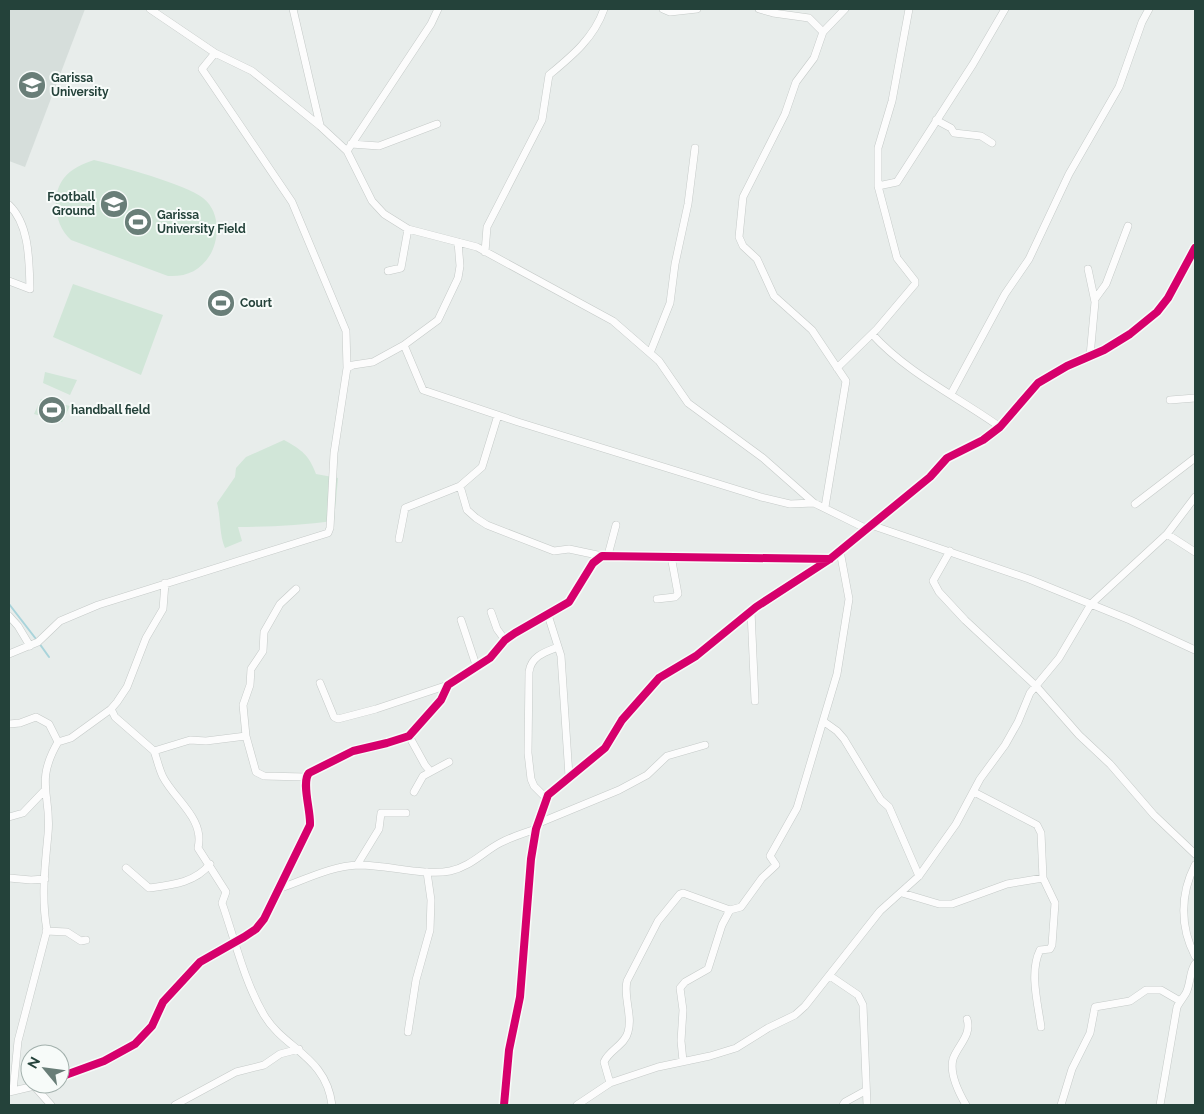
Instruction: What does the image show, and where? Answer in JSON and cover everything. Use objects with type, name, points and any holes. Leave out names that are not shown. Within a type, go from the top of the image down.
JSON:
[{"type":"street","points":[[150,9],[215,53],[252,71],[349,147],[372,200],[384,214],[408,229],[478,247],[613,321],[659,361],[688,403],[763,458],[814,503],[869,527],[950,551],[1091,604],[1195,650]]},
{"type":"street","points":[[293,9],[320,126]]},
{"type":"street","points":[[349,147],[431,24],[438,9]]},
{"type":"street","points":[[485,252],[487,227],[542,120],[548,75],[579,51],[600,21],[604,9]]},
{"type":"street","points":[[663,9],[670,12],[697,9]]},
{"type":"street","points":[[759,9],[773,14],[809,18],[823,32]]},
{"type":"street","points":[[825,507],[846,384],[845,376],[837,368],[812,330],[774,296],[758,259],[743,246],[739,237],[742,203],[745,192],[785,114],[796,82],[814,58],[823,32],[845,9]]},
{"type":"street","points":[[837,368],[872,334],[916,284],[915,280],[897,258],[878,186],[878,148],[892,101],[909,9]]},
{"type":"street","points":[[878,186],[897,182],[919,151],[936,120],[973,64],[1005,9]]},
{"type":"street","points":[[951,394],[1005,294],[1029,259],[1069,174],[1119,88],[1142,22],[1149,9]]},
{"type":"street","points":[[9,654],[30,646],[60,621],[98,605],[328,533],[330,528],[334,494],[334,453],[347,368],[346,331],[292,202],[202,69],[215,53]]},
{"type":"street","points":[[936,120],[951,128],[954,133],[981,136],[992,142]]},
{"type":"street","points":[[349,147],[378,146],[436,124]]},
{"type":"street","points":[[650,353],[670,303],[675,264],[688,204],[695,148]]},
{"type":"street","points":[[9,205],[16,215],[28,248],[30,289],[9,281]]},
{"type":"street","points":[[1095,299],[1106,284],[1128,226]]},
{"type":"street","points":[[388,271],[401,268],[408,229]]},
{"type":"street","points":[[347,368],[353,364],[373,362],[404,345],[421,330],[432,326],[443,310],[458,278],[460,266],[458,242]]},
{"type":"street","points":[[504,1105],[508,1050],[520,997],[528,889],[538,826],[546,798],[605,748],[622,720],[659,678],[696,656],[751,611],[830,559],[930,478],[947,458],[983,440],[1000,427],[1038,383],[1130,334],[1157,312],[1193,260],[1195,248]]},
{"type":"street","points":[[1088,268],[1095,299],[1090,356]]},
{"type":"street","points":[[872,334],[886,349],[1000,427]]},
{"type":"street","points":[[404,345],[423,390],[761,497],[790,504],[814,503]]},
{"type":"street","points":[[1170,400],[1195,398]]},
{"type":"street","points":[[399,539],[405,508],[460,486],[482,467],[486,461],[498,415]]},
{"type":"street","points":[[1135,504],[1195,458]]},
{"type":"street","points":[[460,486],[468,510],[476,518],[487,525],[554,551],[569,549],[605,555],[830,559]]},
{"type":"street","points":[[577,1105],[610,1083],[683,1061],[736,1048],[768,1028],[795,1015],[830,976],[880,911],[920,876],[956,824],[980,778],[1018,722],[1030,693],[1059,658],[1091,604],[1168,534],[1195,497]]},
{"type":"street","points":[[320,683],[334,717],[338,719],[376,709],[448,685],[477,668],[497,652],[505,640],[569,602],[593,563],[605,555],[616,525]]},
{"type":"street","points":[[1168,534],[1195,552]]},
{"type":"street","points":[[610,1083],[604,1062],[624,1041],[628,1032],[627,981],[658,921],[680,894],[683,893],[730,910],[742,907],[762,878],[776,865],[770,856],[797,808],[837,674],[849,600],[840,551]]},
{"type":"street","points":[[950,551],[934,579],[933,585],[965,620],[1036,686],[1079,735],[1110,764],[1154,815],[1195,854]]},
{"type":"street","points":[[657,600],[675,597],[678,594],[671,556]]},
{"type":"street","points":[[11,1092],[18,1041],[46,931],[44,912],[45,858],[49,833],[44,791],[49,759],[58,742],[71,738],[111,709],[127,687],[146,638],[163,610],[165,583]]},
{"type":"street","points":[[296,589],[280,604],[269,621],[264,632],[263,651],[251,669],[250,685],[242,705],[246,736],[256,772],[264,776],[305,777],[309,773],[353,751],[409,736],[441,700],[448,685]]},
{"type":"street","points":[[751,611],[755,701]]},
{"type":"street","points":[[490,612],[497,629],[505,640]]},
{"type":"street","points":[[548,615],[558,647],[563,672],[570,776]]},
{"type":"street","points":[[9,616],[18,626],[30,646]]},
{"type":"street","points":[[461,620],[477,668]]},
{"type":"street","points":[[546,798],[534,786],[531,779],[528,753],[528,672],[529,666],[540,654],[558,647]]},
{"type":"street","points":[[111,709],[115,718],[154,751],[163,778],[189,812],[198,831],[198,848],[210,864],[226,892],[222,903],[246,975],[265,1016],[299,1049],[324,1080],[331,1094],[332,1105]]},
{"type":"street","points":[[9,724],[20,724],[36,717],[49,724],[58,742]]},
{"type":"street","points":[[823,721],[837,731],[844,739],[881,800],[889,807],[920,876]]},
{"type":"street","points":[[154,751],[190,740],[206,741],[246,736]]},
{"type":"street","points":[[409,736],[430,771]]},
{"type":"street","points":[[278,889],[310,879],[333,867],[357,865],[386,866],[427,872],[449,871],[460,868],[502,841],[587,805],[647,775],[666,756],[705,745]]},
{"type":"street","points":[[414,792],[423,776],[449,762]]},
{"type":"street","points":[[70,1073],[104,1060],[135,1044],[152,1026],[163,1002],[200,962],[260,924],[310,825],[311,813],[305,777]]},
{"type":"street","points":[[9,817],[23,813],[44,791]]},
{"type":"street","points":[[974,792],[1037,825],[1041,832],[1042,878],[1055,903],[1052,944],[1050,949],[1040,950],[1037,961],[1036,988],[1041,1026]]},
{"type":"street","points":[[357,865],[379,829],[381,813],[406,813]]},
{"type":"street","points":[[126,868],[149,888],[179,884],[203,872],[210,864]]},
{"type":"street","points":[[1195,864],[1186,892],[1183,914],[1185,930],[1195,956]]},
{"type":"street","points":[[408,1032],[416,980],[430,930],[431,900],[427,872]]},
{"type":"street","points":[[9,878],[45,879]]},
{"type":"street","points":[[902,893],[939,904],[952,904],[1007,884],[1042,878]]},
{"type":"street","points":[[683,1061],[681,1041],[683,1010],[679,991],[685,982],[708,969],[722,925],[730,910]]},
{"type":"street","points":[[46,931],[67,932],[80,941],[86,940]]},
{"type":"street","points":[[1160,1105],[1170,1039],[1180,1001],[1185,994],[1190,973],[1195,964]]},
{"type":"street","points":[[830,976],[858,995],[862,1005],[867,1105]]},
{"type":"street","points":[[1061,1105],[1072,1069],[1090,1033],[1094,1007],[1130,1001],[1146,990],[1160,990],[1180,1001]]},
{"type":"street","points":[[966,1105],[956,1083],[952,1062],[968,1030],[967,1019]]},
{"type":"street","points":[[175,1105],[236,1072],[264,1065],[280,1054],[299,1049]]},
{"type":"street","points":[[844,1105],[845,1102],[865,1091]]},
{"type":"street","points":[[41,1094],[51,1105]]},
{"type":"shaded area","name":"Garissa University","points":[[9,9],[85,9],[25,167],[9,161]]},
{"type":"green space","name":"Garissa University Field","points":[[94,160],[167,181],[194,193],[209,203],[215,217],[217,233],[216,241],[206,261],[197,269],[187,274],[168,276],[71,240],[61,227],[58,219],[56,211],[57,193],[67,175],[78,167]]},
{"type":"green space","points":[[73,284],[163,315],[141,375],[53,337]]},
{"type":"green space","name":"handball field","points":[[45,372],[77,380],[70,395],[43,383]]},
{"type":"green space","name":"handball field","points":[[41,399],[70,406],[62,422],[34,414]]},
{"type":"green space","points":[[284,440],[304,454],[311,462],[316,474],[338,478],[334,521],[286,526],[238,527],[242,541],[225,548],[217,503],[235,477],[236,468],[246,457]]},
{"type":"waterway","points":[[9,604],[36,639]]},
{"type":"waterway","points":[[39,643],[49,657]]},
{"type":"cycle path","points":[[504,1105],[509,1050],[520,997],[531,859],[536,829],[548,795],[605,748],[622,720],[659,678],[696,656],[756,607],[830,559],[930,477],[947,458],[983,440],[1000,427],[1038,383],[1067,366],[1104,350],[1130,334],[1157,312],[1168,298],[1195,248]]},
{"type":"cycle path","points":[[70,1073],[104,1061],[135,1044],[152,1026],[163,1002],[200,962],[256,929],[264,919],[310,825],[306,790],[309,773],[353,751],[409,736],[441,700],[448,685],[490,658],[505,640],[515,633],[569,602],[593,563],[602,556],[830,559]]},
{"type":"place","name":"Garissa University","points":[[32,85]]},
{"type":"place","name":"Football Ground","points":[[114,204]]},
{"type":"place","name":"Garissa University Field","points":[[138,222]]},
{"type":"place","name":"Court","points":[[221,303]]},
{"type":"place","name":"handball field","points":[[52,410]]}]
